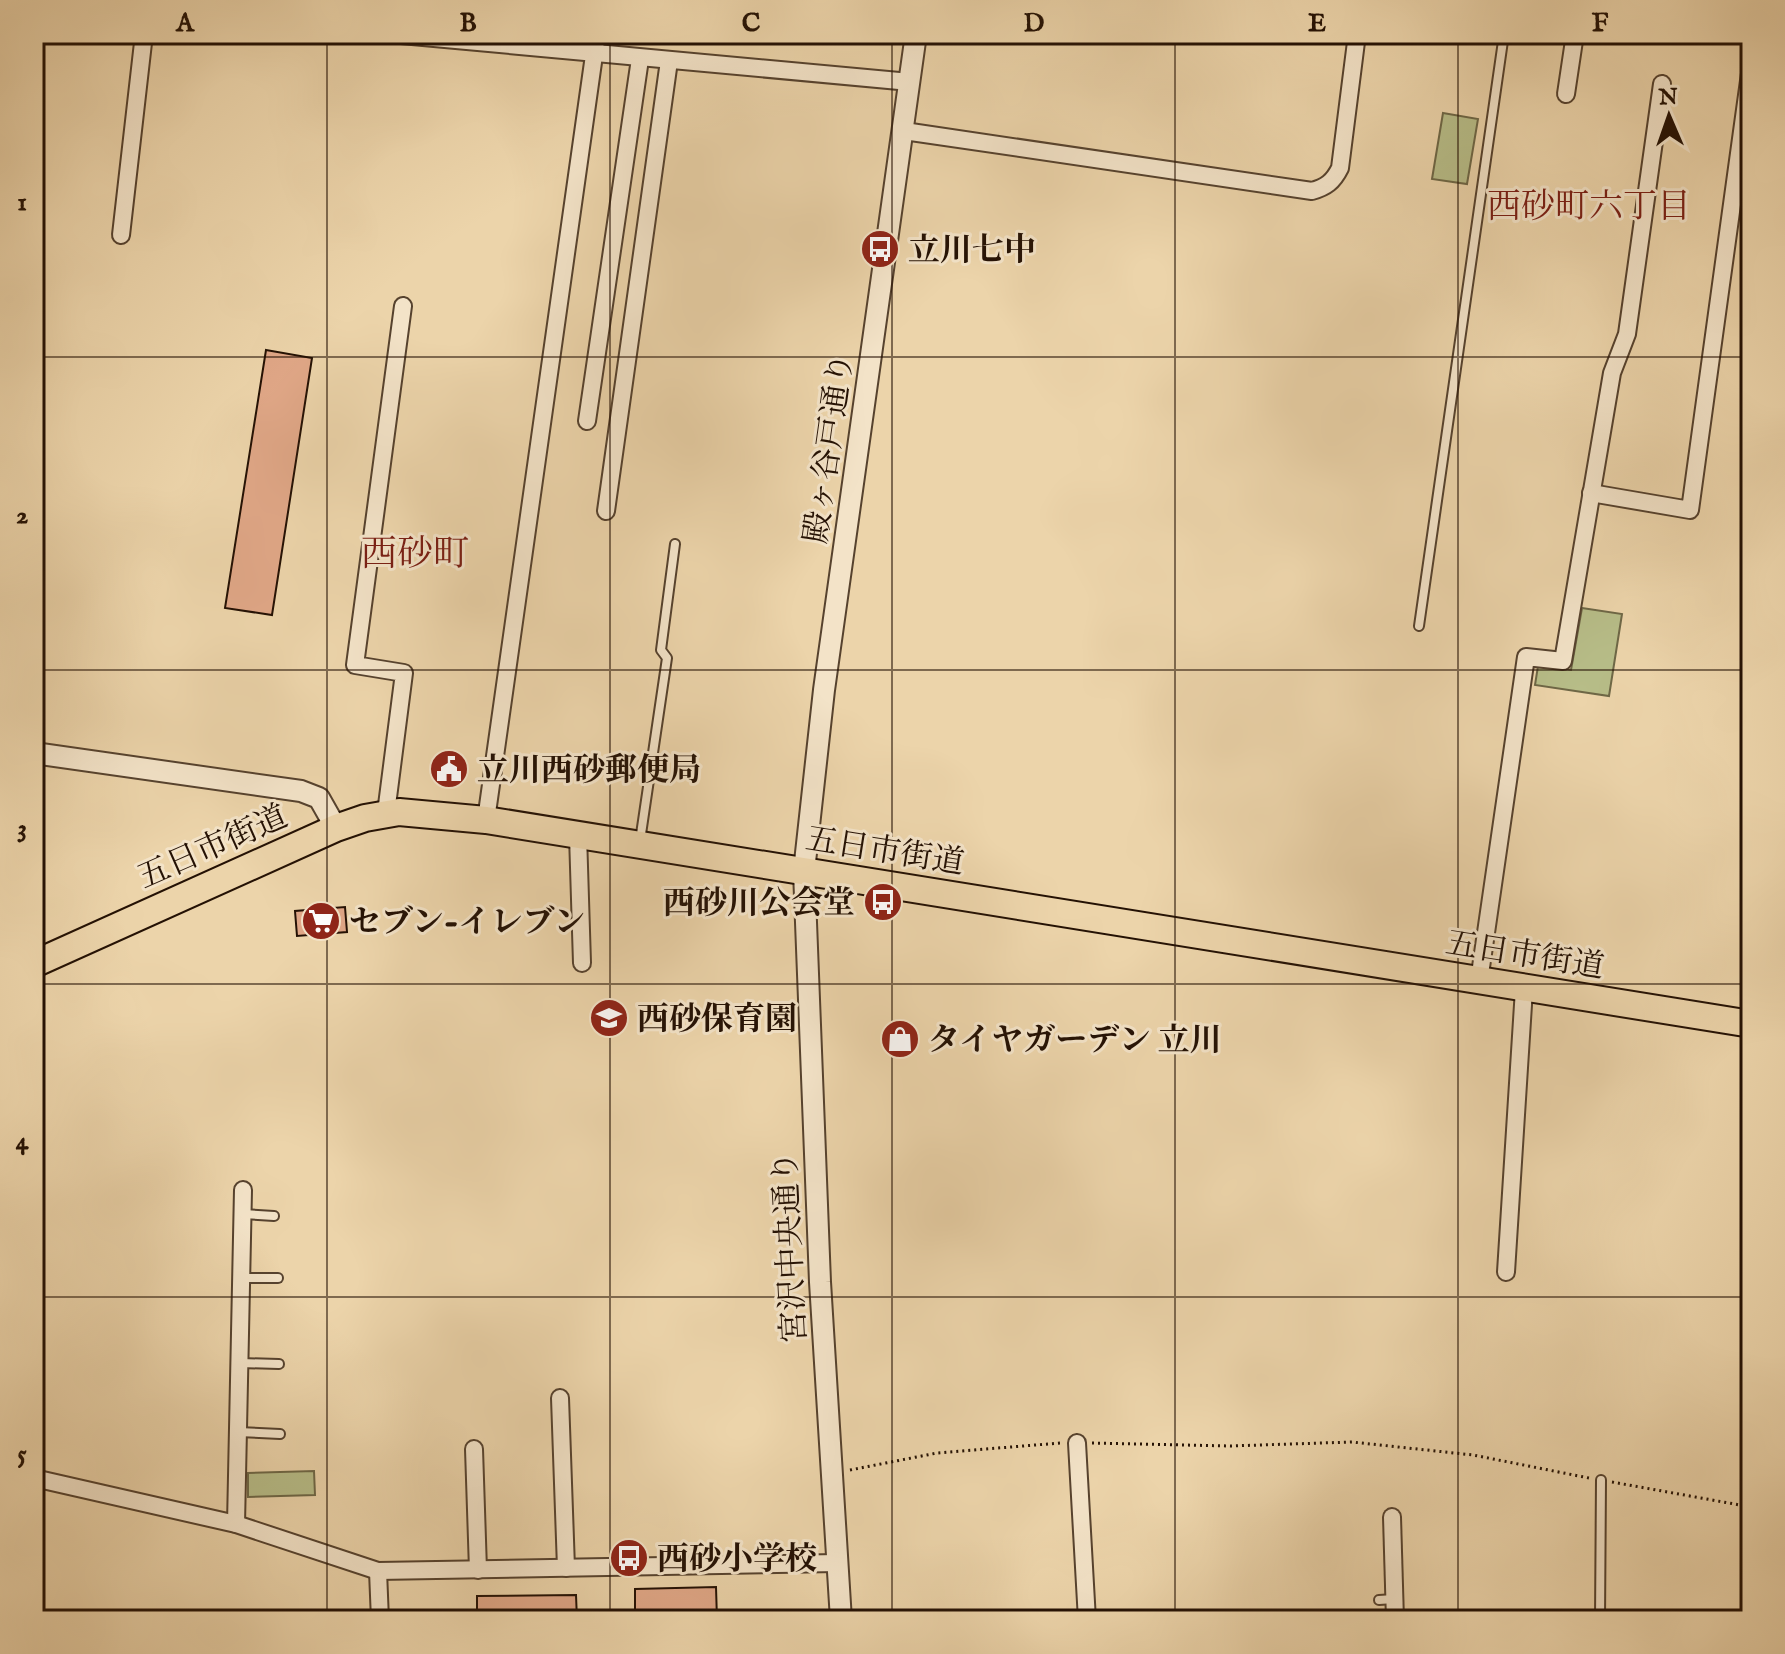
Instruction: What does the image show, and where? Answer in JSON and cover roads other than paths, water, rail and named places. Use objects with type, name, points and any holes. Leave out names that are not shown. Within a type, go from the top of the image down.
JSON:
[{"type":"main road","name":"五日市街道","points":[[34,964],[336,828],[386,813],[413,813],[486,820],[1751,1024]]},
{"type":"street","points":[[121,235],[144,34]]},
{"type":"street","points":[[390,34],[910,82]]},
{"type":"street","points":[[486,820],[597,34]]},
{"type":"street","name":"殿ヶ谷戸通り","points":[[804,871],[824,690],[916,34]]},
{"type":"street","points":[[904,131],[1312,191],[1325,187],[1335,179],[1340,168],[1357,34]]},
{"type":"street","points":[[1566,94],[1575,34]]},
{"type":"street","points":[[587,421],[640,59]]},
{"type":"street","points":[[606,511],[669,61]]},
{"type":"street","points":[[1591,493],[1690,510],[1751,66]]},
{"type":"street","points":[[1479,981],[1526,657],[1563,661],[1612,373],[1627,334],[1662,84]]},
{"type":"street","points":[[386,813],[404,673],[355,665],[403,306]]},
{"type":"street","points":[[596,358],[626,363]]},
{"type":"street","points":[[34,753],[301,791],[319,798],[336,828]]},
{"type":"street","points":[[578,835],[582,963]]},
{"type":"street","name":"宮沢中央通り","points":[[804,871],[817,1219],[841,1620]]},
{"type":"street","points":[[1506,1272],[1524,989]]},
{"type":"street","points":[[236,1524],[243,1190]]},
{"type":"street","points":[[560,1398],[566,1568]]},
{"type":"street","points":[[1077,1443],[1087,1620]]},
{"type":"street","points":[[474,1449],[481,1479],[478,1570]]},
{"type":"street","points":[[34,1478],[236,1524],[378,1571],[838,1563]]},
{"type":"street","points":[[1392,1517],[1387,1599],[1395,1620]]},
{"type":"street","points":[[378,1571],[380,1620]]},
{"type":"lane","points":[[1419,626],[1504,34]]},
{"type":"lane","points":[[640,846],[667,658],[661,650],[675,544]]},
{"type":"lane","points":[[242,1214],[274,1216]]},
{"type":"lane","points":[[241,1278],[278,1278]]},
{"type":"lane","points":[[239,1363],[279,1364]]},
{"type":"lane","points":[[238,1432],[280,1434]]},
{"type":"lane","points":[[1600,1620],[1601,1480]]},
{"type":"place","name":"立川七中","points":[[880,249]]},
{"type":"place","name":"立川西砂郵便局","points":[[449,769]]},
{"type":"place","name":"西砂川公会堂","points":[[883,902]]},
{"type":"place","name":"セブン-イレブン","points":[[321,921]]},
{"type":"place","name":"西砂保育園","points":[[609,1018]]},
{"type":"place","name":"タイヤガーデン 立川","points":[[900,1039]]},
{"type":"place","name":"西砂小学校","points":[[629,1558]]},
{"type":"district","name":"西砂町六丁目","points":[[1589,205]]},
{"type":"district","name":"西砂町","points":[[415,552]]}]
